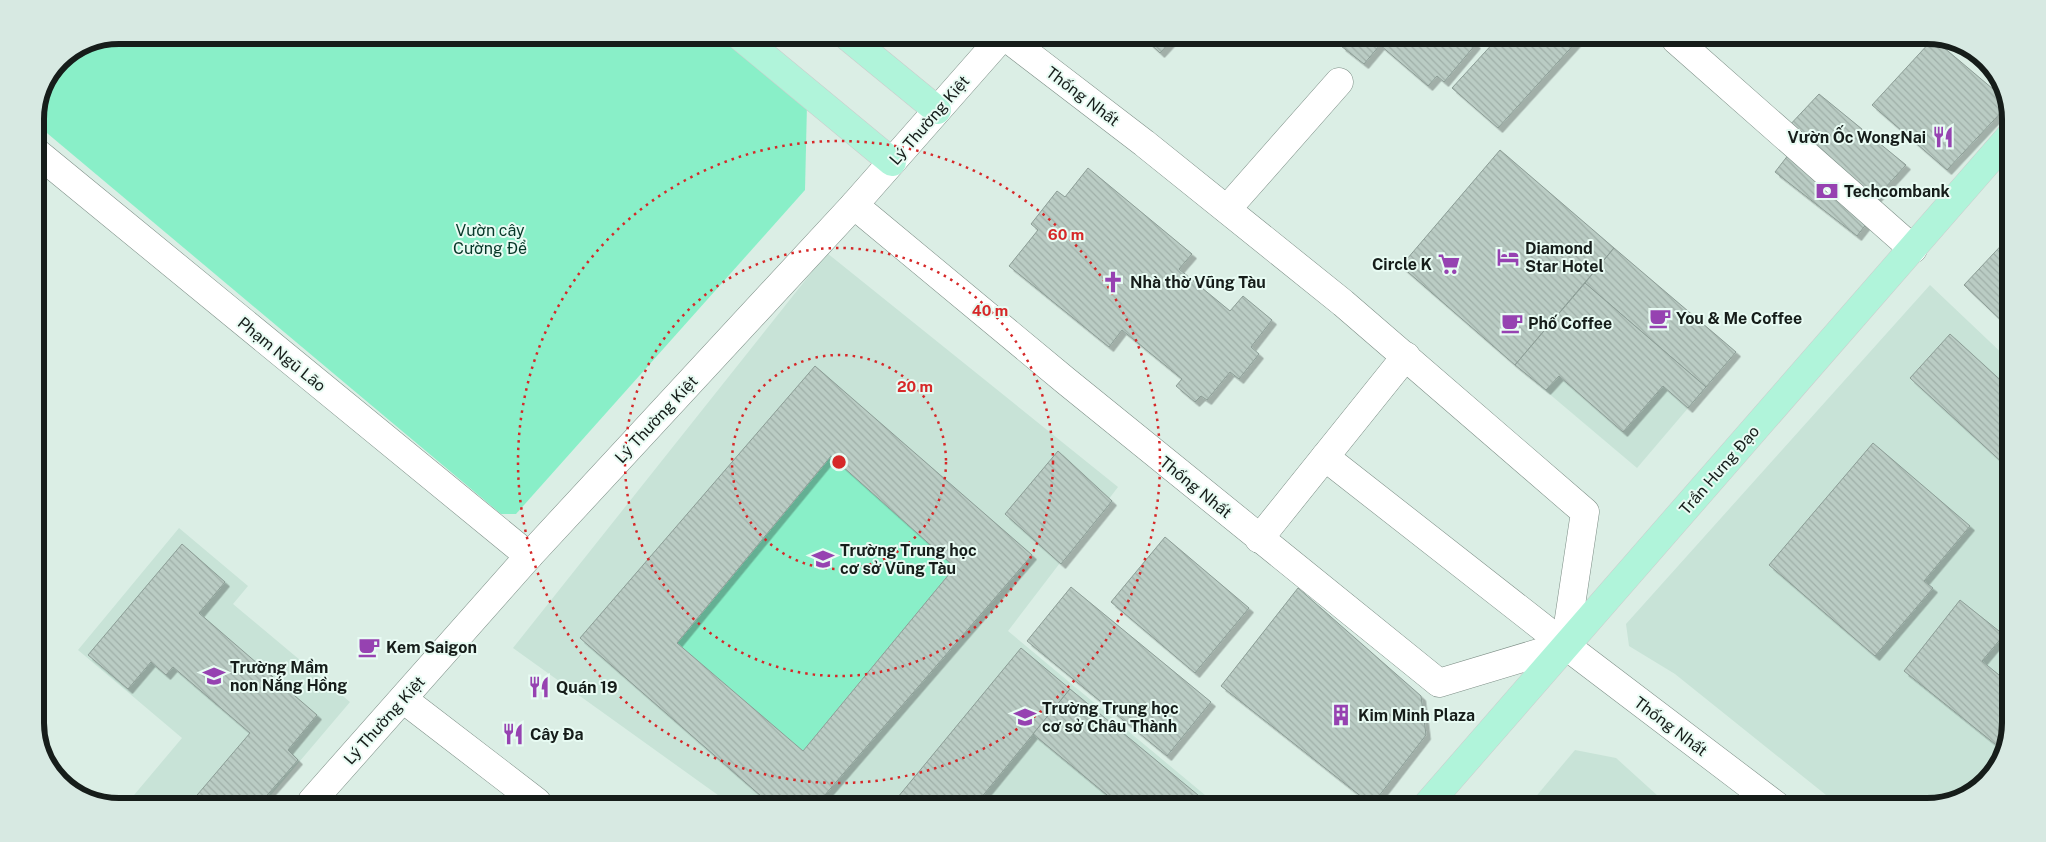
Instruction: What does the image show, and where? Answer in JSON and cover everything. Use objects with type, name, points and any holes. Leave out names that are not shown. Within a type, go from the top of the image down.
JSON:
[{"type":"main road","points":[[749,44],[892,162]]},
{"type":"main road","points":[[855,44],[937,110]]},
{"type":"main road","name":"Trần Hưng Đạo","points":[[1433,798],[2002,145]]},
{"type":"street","name":"Lý Thường Kiệt","points":[[316,798],[529,556],[854,205],[996,44]]},
{"type":"street","name":"Thống Nhất","points":[[1015,44],[1227,209],[1406,356],[1586,512],[1565,645]]},
{"type":"street","points":[[1681,44],[1913,249]]},
{"type":"street","points":[[1227,209],[1339,82]]},
{"type":"street","name":"Phạm Ngũ Lão","points":[[44,158],[529,556]]},
{"type":"street","name":"Thống Nhất","points":[[854,205],[1260,539],[1439,683],[1565,645]]},
{"type":"street","points":[[1260,539],[1406,356]]},
{"type":"street","points":[[1325,457],[1565,645]]},
{"type":"street","name":"Thống Nhất","points":[[1565,645],[1766,798]]},
{"type":"street","points":[[403,699],[532,798]]},
{"type":"shaded area","name":"Trường Trung học cơ sở Vũng Tàu","points":[[827,253],[1118,487],[1008,631],[1209,798],[722,798],[513,648]]},
{"type":"shaded area","points":[[1585,283],[1706,387],[1637,468],[1515,365]]},
{"type":"shaded area","points":[[1930,285],[2002,353],[2002,733],[1990,765],[1973,783],[1942,797],[1830,798],[1675,674],[1629,646],[1626,624]]},
{"type":"shaded area","name":"Trường Mầm non Nắng Hồng","points":[[179,528],[248,586],[233,604],[350,702],[269,798],[132,798],[182,738],[78,650]]},
{"type":"shaded area","points":[[1575,750],[1616,758],[1660,798],[1535,798]]},
{"type":"green space","name":"Vườn cây Cường Để","points":[[119,44],[737,44],[807,104],[805,190],[516,514],[501,514],[44,131],[45,104],[49,90],[56,77],[66,66],[77,56],[90,49],[104,45]]},
{"type":"green space","points":[[831,456],[955,567],[803,751],[677,643]]},
{"type":"building","points":[[1150,44],[1168,44],[1160,53]]},
{"type":"building","points":[[1343,44],[1476,44],[1444,82],[1437,76],[1428,86],[1380,45],[1364,64],[1341,46]]},
{"type":"building","points":[[1492,44],[1574,44],[1498,128],[1452,88]]},
{"type":"building","name":"Vườn Ốc WongNai","points":[[1928,44],[1937,44],[1941,45],[1998,93],[2002,112],[1947,170],[1872,105]]},
{"type":"building","points":[[1819,94],[1906,165],[1874,200],[1786,129]]},
{"type":"building","name":"Techcombank","points":[[1796,145],[1878,209],[1857,236],[1775,172]]},
{"type":"building","name":"Diamond Star Hotel","points":[[1500,150],[1614,248],[1515,365],[1401,266]]},
{"type":"building","name":"Nhà thờ Vũng Tàu","points":[[1088,168],[1192,254],[1179,269],[1230,311],[1243,296],[1272,320],[1251,347],[1259,354],[1239,379],[1230,372],[1207,400],[1201,396],[1195,402],[1176,386],[1182,379],[1122,330],[1109,347],[1009,266],[1038,230],[1031,224],[1057,191],[1065,197]]},
{"type":"building","points":[[2002,245],[2002,321],[1964,285]]},
{"type":"building","name":"You & Me Coffee","points":[[1614,248],[1736,352],[1706,387],[1585,283]]},
{"type":"building","points":[[1585,283],[1706,387],[1688,408],[1663,386],[1623,432],[1559,376],[1546,390],[1515,365]]},
{"type":"building","points":[[1950,334],[2002,382],[2002,462],[1910,378]]},
{"type":"building","points":[[815,366],[1032,555],[822,798],[763,798],[580,638]],"holes":[[[831,456],[955,567],[803,751],[677,643]]]},
{"type":"building","points":[[1873,443],[1970,526],[1924,581],[1933,588],[1875,656],[1769,565]]},
{"type":"building","points":[[1058,451],[1112,501],[1061,564],[1005,514]]},
{"type":"building","points":[[1165,537],[1249,608],[1195,673],[1111,602]]},
{"type":"building","points":[[182,544],[225,582],[199,613],[317,715],[288,750],[298,760],[265,798],[195,798],[250,733],[173,667],[166,675],[151,662],[128,689],[88,655]]},
{"type":"building","points":[[1071,587],[1211,702],[1167,756],[1027,641]]},
{"type":"building","name":"Kim Minh Plaza","points":[[1298,588],[1421,696],[1426,735],[1377,798],[1363,798],[1221,686]]},
{"type":"building","points":[[1960,600],[2002,633],[2002,637],[1982,661],[2002,678],[2002,733],[1998,747],[1904,671]]},
{"type":"building","points":[[1021,648],[1070,689],[981,798],[897,798]]},
{"type":"building","points":[[1070,689],[1202,798],[1111,798],[1033,734]]},
{"type":"place","name":"Vườn Ốc WongNai","points":[[1943,137]]},
{"type":"place","name":"Techcombank","points":[[1827,191]]},
{"type":"place","name":"Diamond Star Hotel","points":[[1508,257]]},
{"type":"place","name":"Circle K","points":[[1449,264]]},
{"type":"place","name":"Nhà thờ Vũng Tàu","points":[[1113,282]]},
{"type":"place","name":"You & Me Coffee","points":[[1660,318]]},
{"type":"place","name":"Phố Coffee","points":[[1512,323]]},
{"type":"place","name":"Trường Trung học cơ sở Vũng Tàu","points":[[823,559]]},
{"type":"place","name":"Kem Saigon","points":[[369,647]]},
{"type":"place","name":"Trường Mầm non Nắng Hồng","points":[[214,676]]},
{"type":"place","name":"Quán 19","points":[[539,687]]},
{"type":"place","name":"Kim Minh Plaza","points":[[1341,715]]},
{"type":"place","name":"Trường Trung học cơ sở Châu Thành","points":[[1025,717]]},
{"type":"place","name":"Cây Đa","points":[[513,734]]}]
